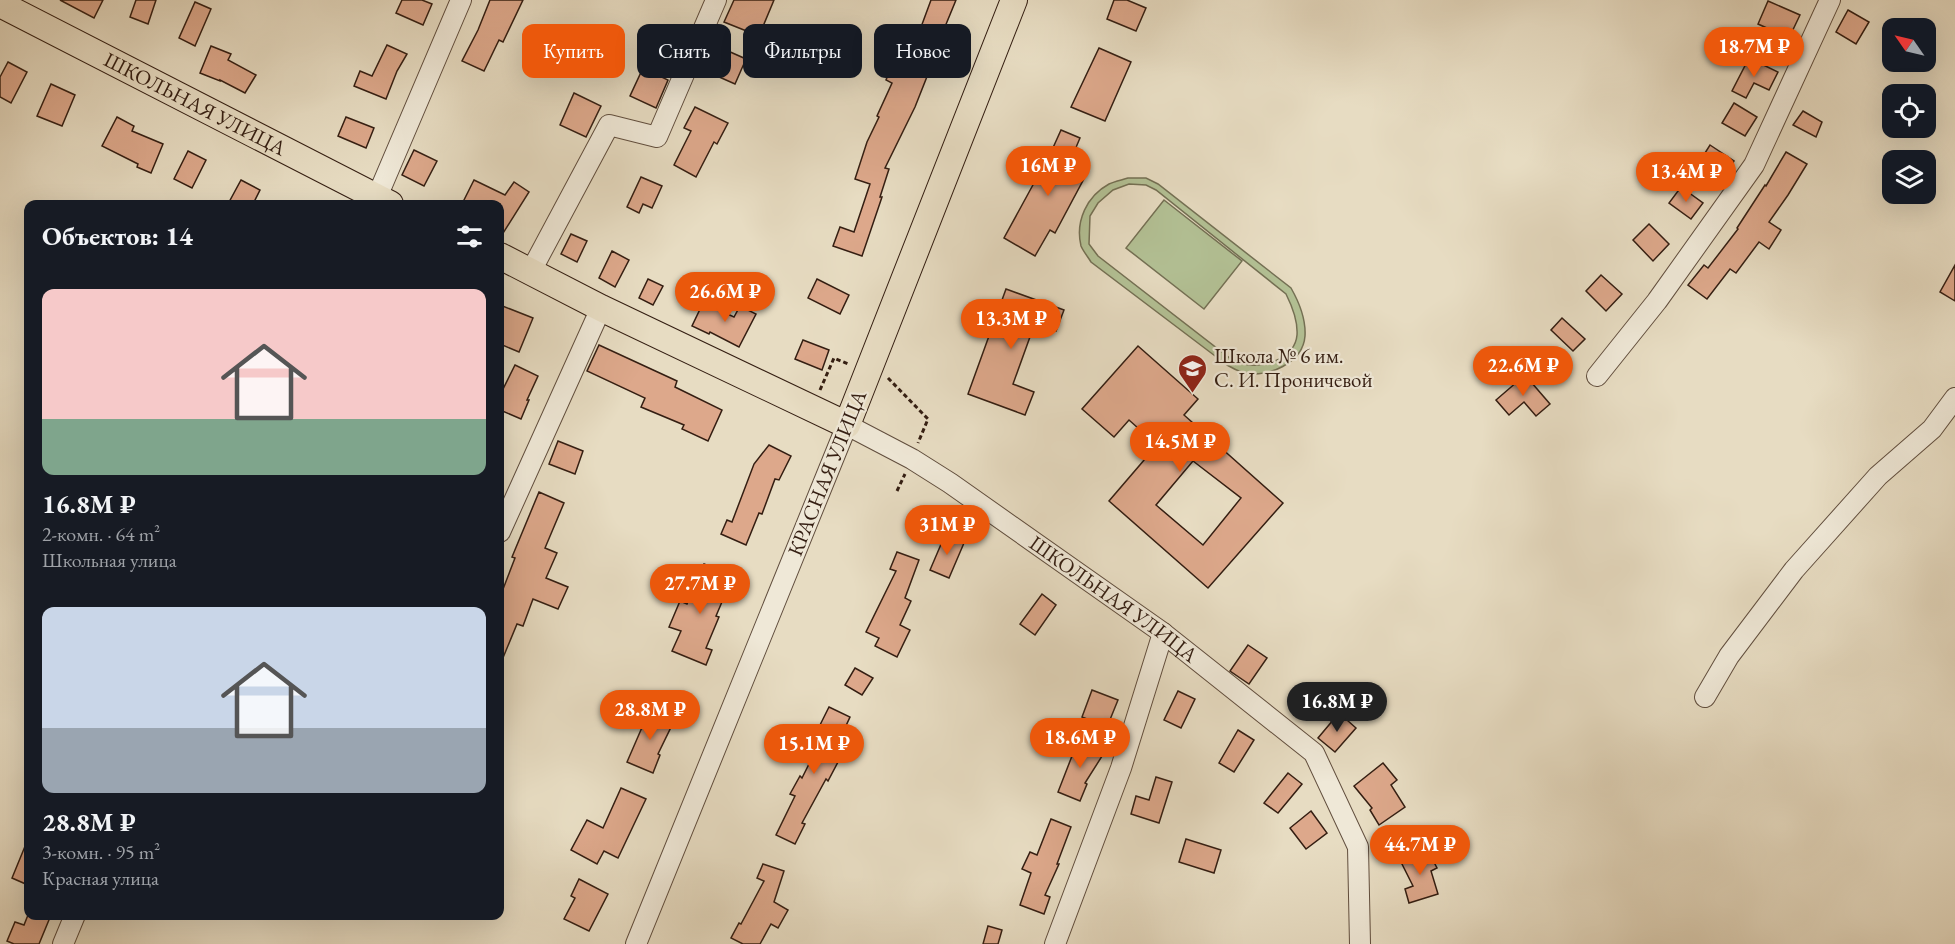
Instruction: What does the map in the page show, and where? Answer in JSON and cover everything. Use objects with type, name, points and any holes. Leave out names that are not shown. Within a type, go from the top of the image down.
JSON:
[{"type":"main road","name":"КРАСНАЯ УЛИЦА","points":[[846,425],[1014,0]]},
{"type":"main road","name":"ШКОЛЬНАЯ УЛИЦА","points":[[0,4],[376,200]]},
{"type":"main road","name":"ШКОЛЬНАЯ УЛИЦА","points":[[504,258],[601,308],[846,425]]},
{"type":"street","points":[[381,200],[460,0]]},
{"type":"street","points":[[531,272],[609,125],[657,137],[716,0]]},
{"type":"street","points":[[1597,376],[1657,301],[1754,165],[1830,0]]},
{"type":"street","points":[[504,523],[601,308]]},
{"type":"street","points":[[1705,697],[1729,656],[1794,570],[1878,476],[1932,429],[1955,398]]},
{"type":"street","name":"ШКОЛЬНАЯ УЛИЦА","points":[[846,425],[912,459],[950,483],[1163,633],[1314,753],[1358,847],[1360,944]]},
{"type":"street","name":"КРАСНАЯ УЛИЦА","points":[[636,944],[846,425]]},
{"type":"street","points":[[1055,944],[1121,768],[1163,633]]},
{"type":"street","points":[[63,944],[73,920]]},
{"type":"green space","points":[[1128,178],[1146,178],[1158,184],[1291,288],[1301,311],[1305,336],[1303,346],[1291,361],[1273,371],[1263,373],[1244,373],[1233,368],[1091,262],[1081,246],[1080,227],[1084,210],[1101,189]],"holes":[[[1129,184],[1146,185],[1156,190],[1286,294],[1297,324],[1297,335],[1295,343],[1285,356],[1260,365],[1244,364],[1231,359],[1098,256],[1089,244],[1090,216],[1098,203],[1113,190]]]},
{"type":"green space","points":[[1164,200],[1242,261],[1204,309],[1126,248]]},
{"type":"building","points":[[60,0],[103,0],[94,18]]},
{"type":"building","points":[[136,0],[156,0],[148,24],[130,17]]},
{"type":"building","points":[[402,0],[422,0],[432,4],[423,25],[396,13]]},
{"type":"building","points":[[490,0],[523,0],[503,42],[499,40],[484,71],[462,61]]},
{"type":"building","points":[[734,0],[774,0],[764,24],[743,24],[743,30],[724,22]]},
{"type":"building","points":[[931,0],[956,0],[946,24],[922,24]]},
{"type":"building","points":[[1114,0],[1127,0],[1146,8],[1136,31],[1107,19]]},
{"type":"building","points":[[1768,1],[1800,15],[1789,38],[1758,24]]},
{"type":"building","points":[[195,2],[211,9],[195,46],[179,38]]},
{"type":"building","points":[[1848,10],[1869,22],[1856,44],[1836,32]]},
{"type":"building","points":[[387,45],[407,54],[397,71],[386,99],[354,86],[360,71],[372,76]]},
{"type":"building","points":[[211,46],[231,54],[228,60],[256,75],[245,93],[200,73]]},
{"type":"building","points":[[1099,48],[1131,62],[1105,121],[1071,107]]},
{"type":"building","points":[[731,52],[743,58],[743,66],[735,84],[722,78],[731,78]]},
{"type":"building","points":[[1749,58],[1778,72],[1769,90],[1754,83],[1746,98],[1732,91]]},
{"type":"building","points":[[8,62],[27,72],[11,103],[0,97],[0,77]]},
{"type":"building","points":[[638,78],[668,80],[656,108],[630,96]]},
{"type":"building","points":[[887,78],[926,78],[885,168],[889,169],[880,197],[882,197],[862,256],[833,246],[840,227],[854,232],[870,184],[855,179],[867,142],[879,117],[877,116],[892,83],[886,80]]},
{"type":"building","points":[[51,84],[75,95],[62,126],[37,116]]},
{"type":"building","points":[[574,93],[601,106],[586,137],[560,125]]},
{"type":"building","points":[[1734,103],[1757,117],[1745,136],[1722,123]]},
{"type":"building","points":[[695,107],[728,123],[717,144],[714,142],[696,177],[674,165],[691,131],[684,128]]},
{"type":"building","points":[[1803,111],[1822,122],[1816,137],[1793,125]]},
{"type":"building","points":[[117,117],[134,126],[132,131],[163,144],[151,173],[102,146]]},
{"type":"building","points":[[346,117],[374,128],[366,148],[338,136]]},
{"type":"building","points":[[1061,130],[1080,138],[1069,164],[1087,173],[1055,233],[1050,230],[1035,256],[1004,238]]},
{"type":"building","points":[[1710,145],[1734,161],[1722,180],[1698,164]]},
{"type":"building","points":[[414,150],[437,161],[424,186],[402,175]]},
{"type":"building","points":[[188,151],[206,160],[192,188],[174,179]]},
{"type":"building","points":[[1786,152],[1807,164],[1769,222],[1781,230],[1769,249],[1759,242],[1736,273],[1730,269],[1707,299],[1688,285],[1704,265],[1708,268],[1738,229]]},
{"type":"building","points":[[641,177],[662,186],[652,208],[643,204],[639,213],[627,207]]},
{"type":"building","points":[[241,180],[260,190],[255,200],[230,200]]},
{"type":"building","points":[[474,180],[505,195],[514,182],[529,192],[504,232],[504,200],[464,200]]},
{"type":"building","points":[[1681,187],[1703,203],[1691,219],[1669,203]]},
{"type":"building","points":[[1649,224],[1669,244],[1653,261],[1633,240]]},
{"type":"building","points":[[571,234],[587,241],[577,262],[561,254]]},
{"type":"building","points":[[612,251],[629,260],[615,287],[599,278]]},
{"type":"building","points":[[1955,265],[1955,301],[1940,292]]},
{"type":"building","points":[[1601,275],[1622,294],[1606,311],[1586,291]]},
{"type":"building","points":[[648,279],[663,286],[653,305],[639,298]]},
{"type":"building","points":[[817,279],[849,295],[840,314],[808,298]]},
{"type":"building","points":[[1006,289],[1064,310],[1056,331],[1035,323],[1013,384],[1034,392],[1025,415],[968,394]]},
{"type":"building","points":[[703,303],[734,317],[740,306],[756,314],[739,347],[710,332],[709,334],[692,326]]},
{"type":"building","points":[[504,307],[533,318],[519,352],[504,346]]},
{"type":"building","points":[[1562,318],[1585,339],[1573,351],[1551,330]]},
{"type":"building","points":[[803,340],[829,350],[822,370],[795,359]]},
{"type":"building","points":[[599,345],[677,381],[675,387],[722,410],[708,441],[682,429],[684,425],[641,407],[645,398],[587,371]]},
{"type":"building","points":[[1138,346],[1198,399],[1184,415],[1283,503],[1208,588],[1109,501],[1157,445],[1129,420],[1114,437],[1082,409]],"holes":[[[1193,461],[1241,498],[1203,545],[1156,505]]]},
{"type":"building","points":[[515,365],[538,376],[521,419],[504,412],[504,387]]},
{"type":"building","points":[[1525,375],[1550,404],[1536,416],[1524,402],[1509,415],[1496,400]]},
{"type":"building","points":[[558,441],[583,451],[575,474],[549,464]]},
{"type":"building","points":[[769,445],[791,456],[779,480],[775,479],[762,514],[759,513],[746,545],[721,534],[727,520],[732,522],[754,464]]},
{"type":"building","points":[[539,492],[564,503],[545,548],[557,553],[546,578],[568,587],[558,609],[533,599],[523,626],[517,624],[504,655],[504,587],[515,558],[512,557]]},
{"type":"building","points":[[945,535],[964,543],[949,578],[930,570]]},
{"type":"building","points":[[897,552],[919,560],[905,598],[911,601],[900,625],[910,630],[897,657],[875,646],[879,638],[866,632],[896,571],[890,569]]},
{"type":"building","points":[[704,564],[733,576],[716,616],[719,617],[706,648],[712,650],[706,665],[672,651],[681,631],[669,627],[680,601],[687,604]]},
{"type":"building","points":[[1042,594],[1056,605],[1035,635],[1020,624]]},
{"type":"building","points":[[1248,645],[1267,658],[1249,684],[1230,671]]},
{"type":"building","points":[[855,668],[873,678],[862,695],[845,685]]},
{"type":"building","points":[[1092,690],[1118,700],[1107,727],[1082,717]]},
{"type":"building","points":[[1178,691],[1195,699],[1181,728],[1164,720]]},
{"type":"building","points":[[829,707],[850,717],[831,758],[838,762],[802,823],[805,824],[795,844],[776,835],[795,796],[790,794],[800,776],[802,778],[823,736],[816,733]]},
{"type":"building","points":[[650,709],[674,721],[658,754],[660,755],[653,773],[627,762]]},
{"type":"building","points":[[1339,713],[1356,728],[1335,752],[1318,738]]},
{"type":"building","points":[[1238,730],[1254,740],[1234,772],[1219,763]]},
{"type":"building","points":[[1080,738],[1104,753],[1085,783],[1087,784],[1080,801],[1058,792],[1072,756],[1069,755]]},
{"type":"building","points":[[1383,763],[1397,780],[1391,785],[1405,807],[1379,825],[1370,810],[1372,808],[1354,786]]},
{"type":"building","points":[[1288,773],[1302,784],[1278,813],[1264,803]]},
{"type":"building","points":[[1156,777],[1172,782],[1159,823],[1131,814],[1136,796],[1149,800]]},
{"type":"building","points":[[621,788],[646,799],[618,858],[604,851],[597,864],[571,850],[587,820],[603,828]]},
{"type":"building","points":[[1311,811],[1327,833],[1306,849],[1290,828]]},
{"type":"building","points":[[1051,819],[1071,827],[1057,864],[1059,864],[1045,895],[1050,897],[1044,914],[1020,905],[1031,873],[1022,869],[1030,852],[1037,855]]},
{"type":"building","points":[[1186,839],[1221,850],[1214,873],[1179,862]]},
{"type":"building","points":[[24,849],[24,883],[12,878]]},
{"type":"building","points":[[1427,849],[1437,868],[1431,871],[1438,894],[1409,903],[1405,889],[1413,886],[1401,862]]},
{"type":"building","points":[[763,864],[784,871],[774,902],[788,910],[778,928],[771,924],[760,944],[743,944],[731,938],[764,881],[757,878]]},
{"type":"building","points":[[579,879],[608,894],[589,931],[564,919],[575,898],[571,896]]},
{"type":"building","points":[[26,920],[49,920],[39,944],[14,944],[7,941],[15,922],[24,925]]},
{"type":"building","points":[[988,926],[1002,930],[998,944],[983,944]]},
{"type":"place","name":"Школа № 6 им. С. И. Проничевой","points":[[1193,394]]}]
